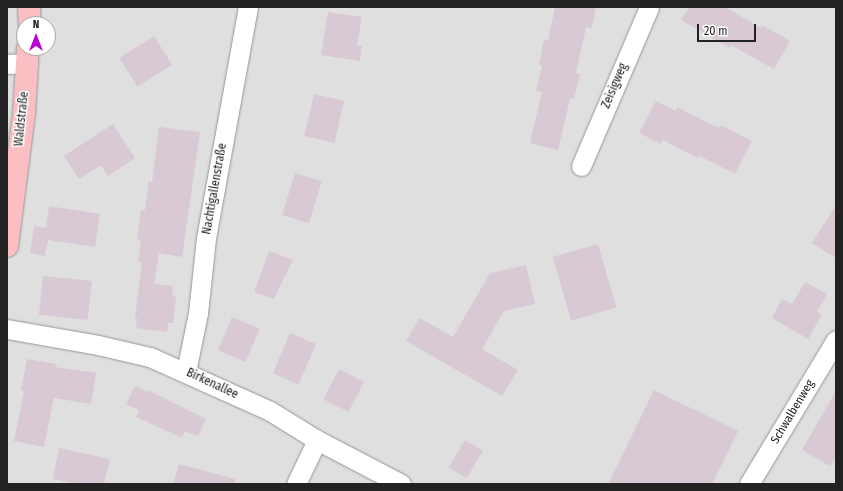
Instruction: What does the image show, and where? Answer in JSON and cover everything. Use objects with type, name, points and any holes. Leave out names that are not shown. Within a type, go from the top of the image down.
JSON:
[{"type":"street","name":"Nachtigallenstraße","points":[[186,372],[198,313],[206,238],[248,7]]},
{"type":"street","name":"Zeisigweg","points":[[581,166],[649,7]]},
{"type":"street","name":"Waldstraße","points":[[7,241],[24,112],[21,59]]},
{"type":"street","name":"Birkenallee","points":[[7,330],[98,345],[150,357],[270,411],[316,440],[401,484]]},
{"type":"street","name":"Schwalbenweg","points":[[750,484],[836,340]]},
{"type":"street","points":[[296,484],[316,440]]},
{"type":"shaded area","points":[[7,7],[836,7],[836,484],[7,484]]},
{"type":"building","points":[[555,7],[596,7],[592,28],[586,27],[576,73],[580,74],[574,99],[570,99],[558,150],[530,143],[542,92],[536,91],[542,65],[539,65],[544,40],[548,41]]},
{"type":"building","points":[[689,7],[725,7],[761,28],[762,25],[790,41],[774,69],[731,45],[730,48],[681,20]]},
{"type":"building","points":[[328,12],[362,17],[357,45],[362,46],[360,61],[321,55]]},
{"type":"building","points":[[154,36],[172,65],[137,87],[119,58]]},
{"type":"building","points":[[314,94],[344,101],[335,143],[304,136]]},
{"type":"building","points":[[656,101],[676,111],[677,107],[719,128],[721,125],[752,141],[735,174],[699,156],[697,158],[663,140],[661,144],[639,133]]},
{"type":"building","points":[[113,124],[135,158],[108,176],[101,165],[79,179],[64,156]]},
{"type":"building","points":[[159,127],[200,132],[182,257],[159,253],[154,284],[173,286],[172,295],[176,296],[173,323],[168,323],[167,332],[136,328],[137,318],[135,318],[142,262],[138,262],[141,240],[137,239],[141,210],[145,210],[149,180],[152,183]]},
{"type":"building","points":[[295,173],[322,181],[309,223],[282,215]]},
{"type":"building","points":[[836,205],[836,258],[812,243]]},
{"type":"building","points":[[49,206],[100,214],[95,247],[48,240],[45,256],[30,253],[34,226],[46,228]]},
{"type":"building","points":[[598,244],[616,307],[571,320],[553,257]]},
{"type":"building","points":[[269,251],[293,260],[274,299],[254,292]]},
{"type":"building","points":[[526,265],[535,304],[504,311],[482,349],[518,370],[502,396],[406,341],[420,318],[453,337],[490,273]]},
{"type":"building","points":[[43,276],[92,281],[88,320],[39,315]]},
{"type":"building","points":[[805,282],[827,294],[817,312],[822,315],[808,339],[772,318],[782,299],[792,304]]},
{"type":"building","points":[[232,317],[260,329],[246,362],[218,350]]},
{"type":"building","points":[[290,333],[316,344],[299,384],[273,374]]},
{"type":"building","points":[[27,359],[56,364],[55,367],[96,373],[91,404],[54,398],[44,447],[14,441],[24,391],[21,391]]},
{"type":"building","points":[[339,369],[364,382],[349,412],[324,399]]},
{"type":"building","points":[[135,386],[147,392],[148,390],[206,419],[198,436],[185,431],[182,438],[136,417],[139,410],[126,404]]},
{"type":"building","points":[[654,390],[738,431],[712,484],[608,484]]},
{"type":"building","points":[[836,391],[836,457],[830,466],[802,450]]},
{"type":"building","points":[[465,440],[483,451],[467,478],[449,467]]},
{"type":"building","points":[[59,448],[110,459],[104,484],[76,484],[53,479]]},
{"type":"building","points":[[179,464],[235,479],[234,484],[173,484]]}]
